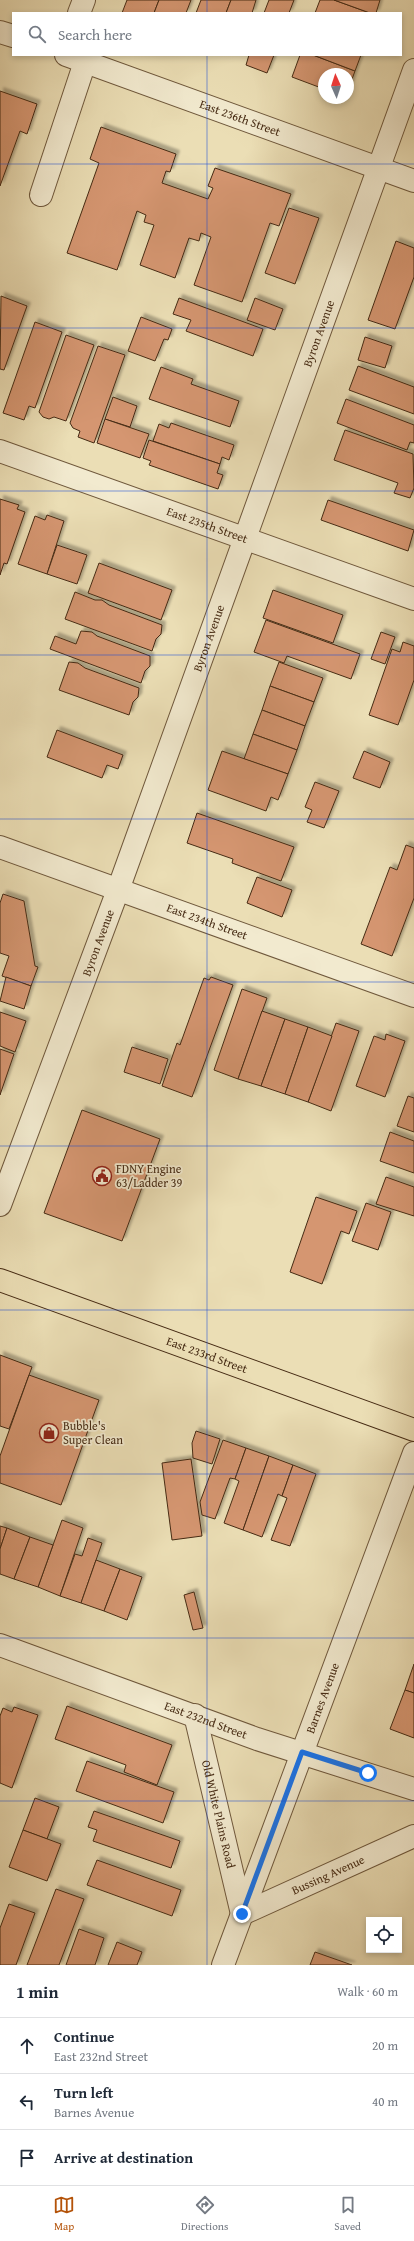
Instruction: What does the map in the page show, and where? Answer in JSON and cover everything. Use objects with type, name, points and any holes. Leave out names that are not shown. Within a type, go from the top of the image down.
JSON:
[{"type":"main road","name":"East 233rd Street","points":[[0,1280],[414,1430]]},
{"type":"street","points":[[79,12],[84,0]]},
{"type":"street","points":[[0,32],[12,36]]},
{"type":"street","points":[[41,195],[76,59]]},
{"type":"street","name":"East 236th Street","points":[[76,59],[414,181]]},
{"type":"street","name":"Byron Avenue","points":[[0,1205],[118,890],[414,70]]},
{"type":"street","name":"East 235th Street","points":[[0,451],[414,599]]},
{"type":"street","name":"East 234th Street","points":[[0,847],[414,996]]},
{"type":"street","name":"Barnes Avenue","points":[[223,1965],[414,1453]]},
{"type":"street","name":"East 232nd Street","points":[[0,1645],[257,1739],[302,1752],[414,1790]]},
{"type":"street","name":"Old White Plains Road","points":[[194,1715],[242,1914]]},
{"type":"street","name":"Bussing Avenue","points":[[242,1914],[414,1836]]},
{"type":"building","points":[[127,0],[159,0],[154,12],[122,12]]},
{"type":"building","points":[[159,0],[191,0],[186,12],[154,12]]},
{"type":"building","points":[[201,0],[231,0],[226,12],[196,12]]},
{"type":"building","points":[[231,0],[256,0],[252,12],[226,12]]},
{"type":"building","points":[[269,0],[294,0],[289,12],[264,12]]},
{"type":"building","points":[[320,0],[334,0],[367,12],[315,12]]},
{"type":"building","points":[[334,0],[380,0],[376,12],[367,12]]},
{"type":"building","points":[[249,56],[274,56],[267,73],[246,65]]},
{"type":"building","points":[[300,56],[316,56],[347,68],[318,68],[318,87],[292,77]]},
{"type":"building","points":[[316,56],[361,56],[355,71],[354,68],[347,68]]},
{"type":"building","points":[[0,91],[37,104],[27,134],[20,131],[0,186]]},
{"type":"building","points":[[101,127],[176,154],[170,172],[166,171],[162,183],[208,199],[213,188],[208,186],[215,168],[291,194],[279,226],[270,223],[242,302],[194,285],[211,237],[201,233],[199,241],[189,238],[175,278],[140,265],[154,225],[144,222],[146,215],[137,211],[117,270],[67,253],[99,163],[90,159]]},
{"type":"building","points":[[289,208],[319,218],[295,284],[265,273]]},
{"type":"building","points":[[396,241],[414,248],[414,277],[395,329],[368,320]]},
{"type":"building","points":[[1,296],[27,306],[4,370],[0,369]]},
{"type":"building","points":[[179,298],[263,329],[253,356],[186,331],[191,320],[173,314]]},
{"type":"building","points":[[255,298],[283,309],[275,330],[247,320]]},
{"type":"building","points":[[141,317],[172,329],[168,340],[164,339],[155,361],[128,351]]},
{"type":"building","points":[[35,322],[62,332],[35,408],[29,406],[24,420],[3,413]]},
{"type":"building","points":[[66,335],[94,345],[66,421],[54,417],[49,419],[43,417],[39,412]]},
{"type":"building","points":[[365,337],[392,346],[385,368],[358,360]]},
{"type":"building","points":[[98,346],[125,355],[94,443],[78,437],[80,431],[73,428],[70,423]]},
{"type":"building","points":[[358,366],[414,387],[414,414],[349,390]]},
{"type":"building","points":[[161,367],[193,379],[191,384],[239,401],[230,427],[149,399]]},
{"type":"building","points":[[113,397],[137,406],[130,427],[105,419]]},
{"type":"building","points":[[346,399],[414,425],[414,443],[410,442],[407,450],[337,423]]},
{"type":"building","points":[[105,419],[149,434],[140,458],[97,443]]},
{"type":"building","points":[[171,423],[234,445],[229,460],[222,457],[220,464],[153,441],[159,424],[169,428]]},
{"type":"building","points":[[345,430],[413,454],[414,488],[410,498],[394,493],[398,483],[334,460]]},
{"type":"building","points":[[149,440],[220,464],[217,473],[223,475],[218,489],[149,465],[151,461],[143,458]]},
{"type":"building","points":[[0,499],[19,505],[17,509],[25,512],[7,564],[4,563],[0,575]]},
{"type":"building","points":[[328,500],[414,530],[408,551],[321,520]]},
{"type":"building","points":[[47,515],[64,521],[47,574],[18,564],[35,516],[45,520]]},
{"type":"building","points":[[57,545],[87,555],[77,584],[47,574]]},
{"type":"building","points":[[99,563],[172,590],[161,620],[88,593]]},
{"type":"building","points":[[273,590],[343,615],[333,643],[263,618]]},
{"type":"building","points":[[75,592],[95,600],[102,600],[109,605],[162,625],[161,634],[156,639],[152,651],[65,619]]},
{"type":"building","points":[[266,620],[360,654],[351,679],[287,656],[284,663],[254,652]]},
{"type":"building","points":[[81,631],[92,632],[97,636],[150,656],[150,666],[145,671],[141,683],[50,649],[55,636],[76,644]]},
{"type":"building","points":[[381,632],[395,637],[385,664],[371,659]]},
{"type":"building","points":[[403,642],[414,646],[414,680],[398,725],[369,715],[392,649],[400,652]]},
{"type":"building","points":[[69,662],[78,663],[85,668],[139,688],[138,697],[133,702],[129,715],[59,690]]},
{"type":"building","points":[[279,662],[323,678],[314,702],[270,686]]},
{"type":"building","points":[[270,686],[314,702],[305,726],[262,710]]},
{"type":"building","points":[[262,710],[305,726],[297,750],[253,734]]},
{"type":"building","points":[[57,730],[123,755],[118,769],[107,765],[102,778],[47,757]]},
{"type":"building","points":[[253,734],[297,750],[288,774],[244,759]]},
{"type":"building","points":[[222,751],[288,774],[278,800],[271,797],[266,811],[208,790]]},
{"type":"building","points":[[364,751],[390,762],[380,788],[353,778]]},
{"type":"building","points":[[315,782],[339,791],[324,828],[307,822],[312,810],[305,807]]},
{"type":"building","points":[[197,813],[294,847],[281,881],[232,863],[233,859],[187,843]]},
{"type":"building","points":[[406,845],[414,848],[414,898],[392,956],[361,944],[390,867],[397,870]]},
{"type":"building","points":[[257,877],[292,890],[282,917],[247,903]]},
{"type":"building","points":[[3,894],[24,901],[35,966],[38,967],[31,986],[2,976],[9,956],[0,953],[0,903]]},
{"type":"building","points":[[6,977],[31,986],[24,1009],[0,1001]]},
{"type":"building","points":[[211,977],[233,985],[192,1097],[162,1086],[177,1043],[180,1045],[204,978],[209,980]]},
{"type":"building","points":[[242,989],[267,998],[238,1079],[214,1070]]},
{"type":"building","points":[[262,1011],[285,1019],[261,1086],[238,1079]]},
{"type":"building","points":[[0,1012],[26,1021],[15,1052],[0,1046]]},
{"type":"building","points":[[285,1019],[308,1027],[285,1094],[261,1086]]},
{"type":"building","points":[[336,1023],[359,1031],[331,1111],[308,1102]]},
{"type":"building","points":[[308,1027],[332,1036],[308,1102],[285,1094]]},
{"type":"building","points":[[386,1034],[405,1041],[385,1097],[356,1086],[374,1036],[385,1040]]},
{"type":"building","points":[[132,1047],[168,1059],[160,1084],[124,1072]]},
{"type":"building","points":[[0,1049],[14,1054],[0,1095]]},
{"type":"building","points":[[408,1096],[414,1098],[414,1132],[397,1126]]},
{"type":"building","name":"FDNY Engine 63/Ladder 39","points":[[82,1110],[160,1139],[122,1241],[44,1213]]},
{"type":"building","points":[[390,1132],[414,1141],[414,1173],[380,1161]]},
{"type":"building","points":[[386,1177],[414,1187],[414,1216],[376,1204]]},
{"type":"building","points":[[316,1197],[357,1211],[349,1234],[341,1231],[322,1284],[290,1272]]},
{"type":"building","points":[[366,1203],[391,1212],[378,1250],[352,1241]]},
{"type":"building","points":[[0,1355],[32,1367],[9,1429],[0,1426]]},
{"type":"building","points":[[29,1375],[99,1400],[61,1505],[0,1483],[0,1456]]},
{"type":"building","points":[[196,1431],[220,1439],[212,1464],[193,1458],[192,1443]]},
{"type":"building","points":[[223,1440],[246,1448],[235,1479],[230,1478],[215,1519],[202,1515],[200,1502]]},
{"type":"building","points":[[246,1448],[269,1456],[243,1530],[224,1523],[239,1481],[235,1479]]},
{"type":"building","points":[[269,1456],[293,1465],[282,1496],[278,1494],[262,1537],[243,1530]]},
{"type":"building","points":[[191,1459],[202,1536],[172,1540],[162,1463]]},
{"type":"building","points":[[293,1465],[316,1474],[290,1546],[271,1540],[287,1498],[282,1496]]},
{"type":"building","points":[[62,1520],[83,1528],[60,1596],[38,1587]]},
{"type":"building","points":[[0,1526],[7,1528],[0,1549]]},
{"type":"building","points":[[7,1528],[30,1537],[14,1579],[0,1574],[0,1549]]},
{"type":"building","points":[[30,1537],[53,1545],[38,1587],[14,1579]]},
{"type":"building","points":[[88,1538],[102,1543],[81,1603],[60,1596],[75,1554],[82,1556]]},
{"type":"building","points":[[96,1560],[120,1569],[104,1611],[81,1603]]},
{"type":"building","points":[[120,1569],[142,1577],[127,1620],[104,1611]]},
{"type":"building","points":[[194,1592],[203,1628],[193,1630],[184,1595]]},
{"type":"building","points":[[414,1664],[414,1693],[405,1690]]},
{"type":"building","points":[[405,1690],[414,1693],[414,1738],[390,1729]]},
{"type":"building","points":[[67,1706],[172,1745],[157,1785],[124,1772],[126,1765],[55,1739]]},
{"type":"building","points":[[14,1707],[38,1715],[12,1788],[0,1783],[0,1716],[3,1708],[12,1712]]},
{"type":"building","points":[[87,1761],[174,1792],[163,1823],[76,1791]]},
{"type":"building","points":[[35,1798],[59,1807],[47,1839],[23,1830]]},
{"type":"building","points":[[94,1811],[180,1841],[171,1868],[93,1841],[97,1830],[88,1827]]},
{"type":"building","points":[[23,1830],[61,1844],[47,1881],[9,1867]]},
{"type":"building","points":[[97,1860],[181,1890],[172,1916],[87,1885]]},
{"type":"building","points":[[56,1889],[84,1899],[59,1965],[27,1965]]},
{"type":"building","points":[[9,1904],[35,1913],[16,1965],[0,1965],[0,1928]]},
{"type":"building","points":[[79,1929],[104,1938],[95,1965],[66,1965]]},
{"type":"building","points":[[117,1942],[142,1952],[137,1965],[108,1965]]},
{"type":"building","points":[[315,1952],[352,1965],[310,1965]]},
{"type":"place","name":"FDNY Engine 63/Ladder 39","points":[[102,1176]]},
{"type":"place","name":"Bubble's Super Clean","points":[[49,1433]]},
{"type":"route","points":[[242,1914],[302,1752],[368,1773]]}]
